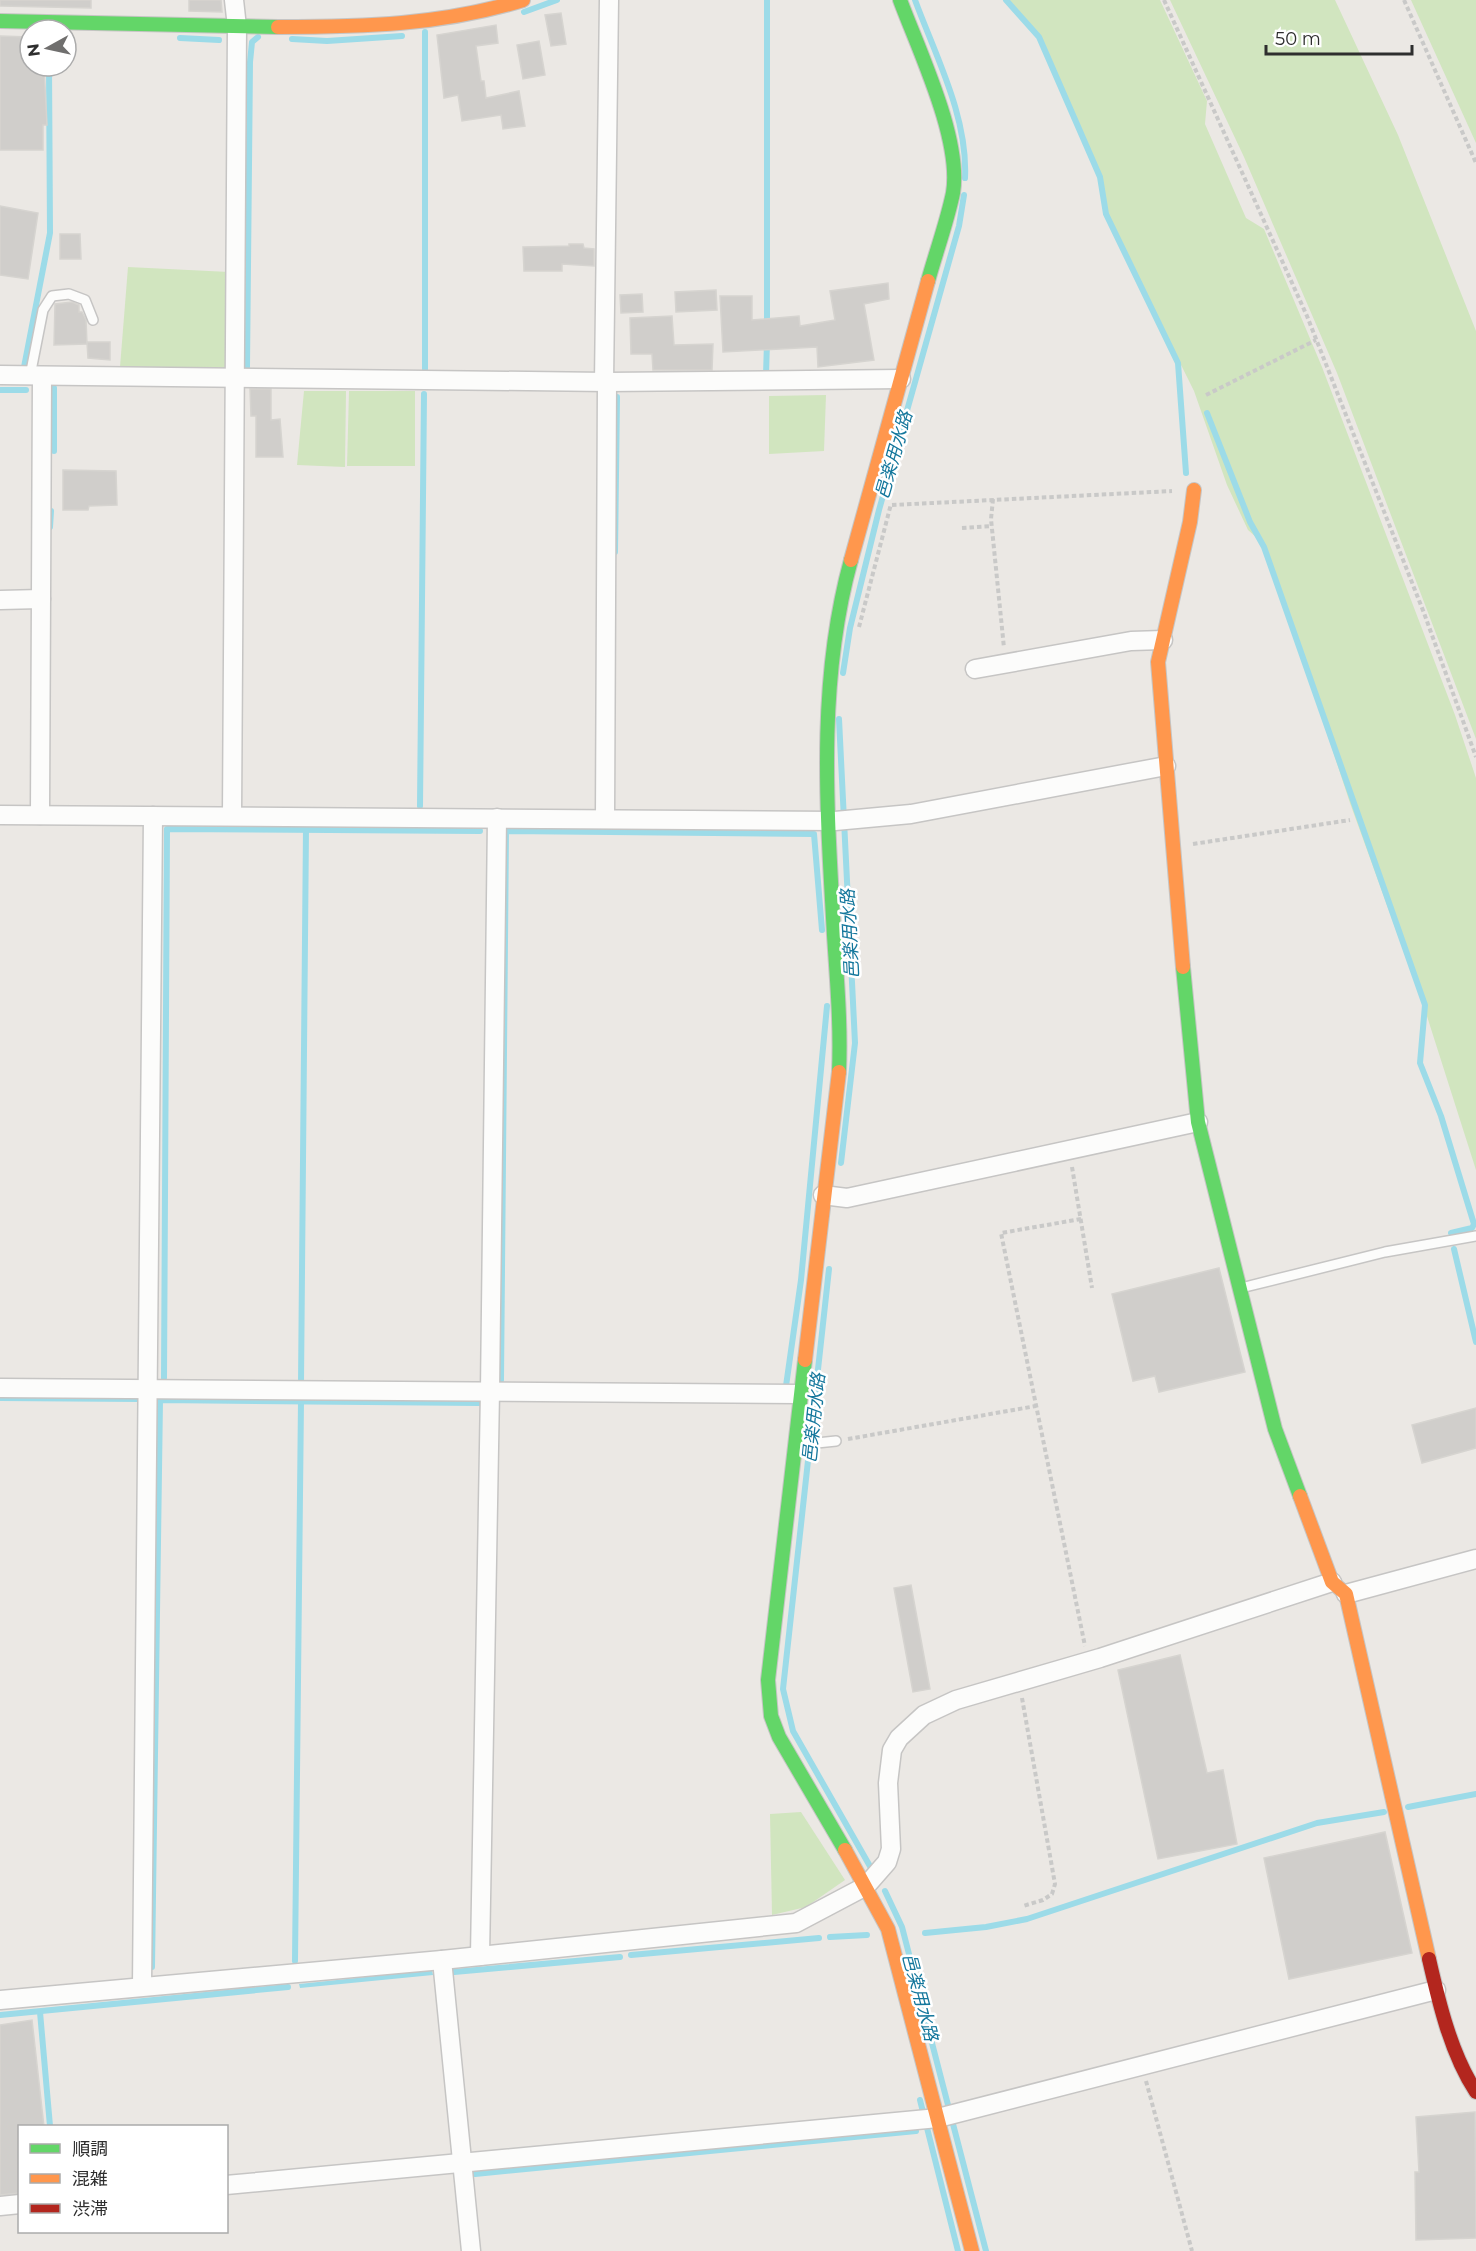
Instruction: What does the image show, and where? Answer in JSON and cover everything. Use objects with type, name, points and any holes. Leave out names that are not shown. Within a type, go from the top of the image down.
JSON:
[{"type":"street","points":[[232,816],[237,27],[234,0]]},
{"type":"street","points":[[0,21],[237,27],[399,24],[462,18],[492,5],[523,0]]},
{"type":"street","points":[[605,819],[609,0]]},
{"type":"street","points":[[900,0],[945,123],[952,155],[953,191],[948,217],[838,606],[826,715],[838,821],[839,1048],[833,1197],[799,1394],[799,1440],[769,1655],[770,1708],[779,1737],[866,1886],[888,1929],[972,2251]]},
{"type":"street","points":[[0,375],[606,382],[901,379]]},
{"type":"street","points":[[36,376],[41,599],[40,814]]},
{"type":"street","points":[[1194,490],[1191,522],[1158,662],[1172,847],[1198,1122],[1275,1430],[1339,1588],[1436,1990],[1464,2074],[1476,2092]]},
{"type":"street","points":[[0,600],[41,599]]},
{"type":"street","points":[[975,669],[1131,641],[1163,639]]},
{"type":"street","points":[[0,815],[838,821],[911,814],[1166,766]]},
{"type":"street","points":[[142,1986],[153,816]]},
{"type":"street","points":[[480,1956],[490,1391],[496,818]]},
{"type":"street","points":[[833,1197],[1198,1122]]},
{"type":"street","points":[[0,1388],[799,1394]]},
{"type":"street","points":[[0,2000],[442,1960],[796,1923],[866,1886],[882,1870],[891,1849],[889,1765],[899,1738],[924,1715],[956,1700],[1339,1588],[1476,1559]]},
{"type":"street","points":[[442,1960],[471,2251]]},
{"type":"street","points":[[228,2185],[938,2118],[1436,1990]]},
{"type":"street","points":[[0,2206],[18,2204]]},
{"type":"lane","points":[[36,376],[43,310],[52,296],[59,294],[76,296],[89,306],[93,320]]},
{"type":"lane","points":[[1240,1288],[1385,1252],[1476,1236]]},
{"type":"lane","points":[[799,1440],[836,1441]]},
{"type":"path","points":[[1164,0],[1316,340],[1424,613],[1476,757]]},
{"type":"path","points":[[1404,0],[1476,163]]},
{"type":"path","points":[[1206,395],[1316,340]]},
{"type":"path","points":[[889,505],[1194,490]]},
{"type":"path","points":[[859,629],[889,505],[894,494]]},
{"type":"path","points":[[993,499],[992,526],[1006,663]]},
{"type":"path","points":[[962,528],[992,526]]},
{"type":"path","points":[[1172,847],[1350,820]]},
{"type":"path","points":[[1069,1150],[1092,1287]]},
{"type":"path","points":[[1081,1219],[1001,1233],[1089,1661]]},
{"type":"path","points":[[836,1441],[1036,1406]]},
{"type":"path","points":[[1019,1681],[1054,1884],[1052,1893],[1043,1900],[1023,1906]]},
{"type":"path","points":[[1142,2065],[1192,2251]]},
{"type":"green space","points":[[1006,0],[1160,0],[1207,101],[1205,124],[1246,218],[1264,229],[1322,367],[1455,715],[1476,778],[1476,1170],[1425,1010],[1350,803],[1265,545],[1248,530],[1227,485],[1194,391],[1106,214],[1100,177],[1039,37]]},
{"type":"green space","points":[[1170,0],[1335,0],[1398,135],[1476,331],[1476,739],[1337,373],[1244,157]]},
{"type":"green space","points":[[1411,0],[1476,0],[1476,143]]},
{"type":"green space","points":[[128,267],[229,272],[228,363],[222,370],[120,367]]},
{"type":"green space","points":[[304,391],[346,391],[345,467],[297,465]]},
{"type":"green space","points":[[349,391],[415,391],[415,466],[347,466]]},
{"type":"green space","points":[[826,395],[824,451],[769,454],[769,396]]},
{"type":"green space","points":[[801,1812],[845,1880],[806,1907],[772,1915],[770,1814]]},
{"type":"water","points":[[432,1970],[433,1975],[300,1988],[299,1984]]},
{"type":"building","points":[[0,0],[91,0],[91,8],[0,6]]},
{"type":"building","points":[[189,0],[221,0],[222,12],[189,11]]},
{"type":"building","points":[[561,13],[566,44],[551,46],[545,15]]},
{"type":"building","points":[[496,25],[498,43],[476,46],[481,81],[484,81],[486,98],[519,91],[525,126],[503,129],[501,115],[462,121],[458,95],[444,98],[437,35]]},
{"type":"building","points":[[0,36],[18,37],[18,78],[45,78],[47,125],[43,125],[43,150],[0,150]]},
{"type":"building","points":[[539,41],[545,75],[523,79],[517,45]]},
{"type":"building","points":[[0,206],[38,213],[28,279],[0,275]]},
{"type":"building","points":[[60,234],[80,234],[81,259],[60,259]]},
{"type":"building","points":[[569,244],[583,244],[584,248],[594,249],[594,266],[562,264],[562,271],[524,271],[523,247],[569,246]]},
{"type":"building","points":[[888,283],[889,299],[864,304],[874,360],[818,367],[817,347],[723,352],[720,296],[752,296],[752,320],[799,316],[800,326],[835,320],[830,291]]},
{"type":"building","points":[[716,290],[717,310],[676,312],[675,292]]},
{"type":"building","points":[[642,294],[643,312],[621,313],[620,295]]},
{"type":"building","points":[[72,302],[79,305],[79,312],[82,312],[86,320],[87,344],[54,345],[55,304]]},
{"type":"building","points":[[672,316],[674,345],[713,344],[712,370],[653,370],[652,354],[631,354],[630,318]]},
{"type":"building","points":[[87,342],[110,342],[110,360],[88,358]]},
{"type":"building","points":[[250,389],[271,389],[271,420],[280,419],[283,457],[256,457],[256,416],[251,416]]},
{"type":"building","points":[[63,470],[116,471],[117,505],[89,506],[88,510],[63,510]]},
{"type":"building","points":[[1219,1268],[1245,1372],[1159,1392],[1155,1376],[1133,1381],[1112,1294]]},
{"type":"building","points":[[1476,1408],[1476,1448],[1422,1463],[1412,1425]]},
{"type":"building","points":[[911,1585],[930,1689],[913,1692],[894,1588]]},
{"type":"building","points":[[1180,1655],[1207,1773],[1223,1770],[1237,1844],[1158,1859],[1118,1670]]},
{"type":"building","points":[[1385,1832],[1412,1953],[1289,1979],[1264,1858]]},
{"type":"building","points":[[32,2020],[44,2125],[18,2125],[18,2193],[0,2195],[0,2025]]},
{"type":"building","points":[[1475,2112],[1476,2238],[1416,2240],[1415,2172],[1419,2172],[1416,2117]]},
{"type":"waterway","points":[[524,12],[557,0]]},
{"type":"waterway","points":[[767,0],[767,326]]},
{"type":"waterway","name":"邑楽用水路","points":[[915,0],[956,110],[965,155],[965,178]]},
{"type":"waterway","points":[[1006,0],[1039,37],[1100,177],[1106,214],[1178,363],[1186,473]]},
{"type":"waterway","points":[[425,32],[425,372]]},
{"type":"waterway","points":[[292,39],[327,41],[402,36]]},
{"type":"waterway","points":[[247,367],[250,62],[252,42],[258,37]]},
{"type":"waterway","points":[[180,38],[219,40]]},
{"type":"waterway","points":[[24,367],[50,233],[49,78]]},
{"type":"waterway","name":"邑楽用水路","points":[[843,673],[850,628],[879,510],[959,226],[964,195]]},
{"type":"waterway","points":[[766,375],[767,342]]},
{"type":"waterway","points":[[54,388],[54,451]]},
{"type":"waterway","points":[[0,390],[26,390]]},
{"type":"waterway","points":[[420,806],[424,394]]},
{"type":"waterway","points":[[615,552],[617,397]]},
{"type":"waterway","points":[[1207,413],[1250,522],[1264,547],[1425,1005],[1420,1063],[1441,1116],[1474,1224],[1472,1228],[1451,1233]]},
{"type":"waterway","points":[[50,527],[51,511]]},
{"type":"waterway","name":"邑楽用水路","points":[[839,719],[855,1043],[841,1163]]},
{"type":"waterway","points":[[301,1383],[306,828]]},
{"type":"waterway","points":[[164,1378],[167,829],[480,831]]},
{"type":"waterway","points":[[501,1380],[506,831],[814,834],[822,930]]},
{"type":"waterway","points":[[786,1386],[801,1280],[827,1006]]},
{"type":"waterway","points":[[1454,1249],[1476,1342]]},
{"type":"waterway","name":"邑楽用水路","points":[[829,1269],[783,1689],[793,1731],[871,1868]]},
{"type":"waterway","points":[[0,1398],[139,1399]]},
{"type":"waterway","points":[[152,1967],[160,1400],[479,1403]]},
{"type":"waterway","points":[[295,1961],[301,1401]]},
{"type":"waterway","points":[[1408,1807],[1476,1794]]},
{"type":"waterway","points":[[925,1933],[986,1927],[1027,1919],[1317,1823],[1384,1812]]},
{"type":"waterway","name":"邑楽用水路","points":[[885,1891],[902,1927],[948,2105]]},
{"type":"waterway","points":[[830,1937],[867,1935]]},
{"type":"waterway","points":[[631,1955],[819,1938]]},
{"type":"waterway","points":[[454,1972],[620,1957]]},
{"type":"waterway","points":[[0,2015],[288,1987]]},
{"type":"waterway","points":[[40,2012],[50,2125]]},
{"type":"waterway","points":[[920,2100],[958,2251]]},
{"type":"waterway","name":"邑楽用水路","points":[[953,2124],[986,2251]]},
{"type":"waterway","points":[[475,2174],[916,2131]]},
{"type":"traffic: fast","points":[[900,0],[937,96],[951,148],[954,172],[951,204],[928,281]]},
{"type":"traffic: fast","points":[[0,21],[278,27]]},
{"type":"traffic: fast","points":[[839,1072],[839,1021],[829,841],[827,746],[833,653],[840,606],[851,560]]},
{"type":"traffic: fast","points":[[1183,967],[1198,1122],[1275,1429],[1300,1496]]},
{"type":"traffic: fast","points":[[805,1360],[768,1680],[771,1716],[779,1737],[845,1850]]},
{"type":"traffic: slow","points":[[278,27],[371,25],[432,20],[523,0]]},
{"type":"traffic: slow","points":[[851,560],[928,281]]},
{"type":"traffic: slow","points":[[1183,967],[1158,662],[1190,522],[1194,490]]},
{"type":"traffic: slow","points":[[805,1360],[839,1072]]},
{"type":"traffic: slow","points":[[1300,1496],[1332,1582],[1346,1594],[1429,1959]]},
{"type":"traffic: slow","points":[[845,1850],[888,1929],[972,2251]]},
{"type":"traffic: jam","points":[[1429,1959],[1453,2045],[1476,2092]]}]
